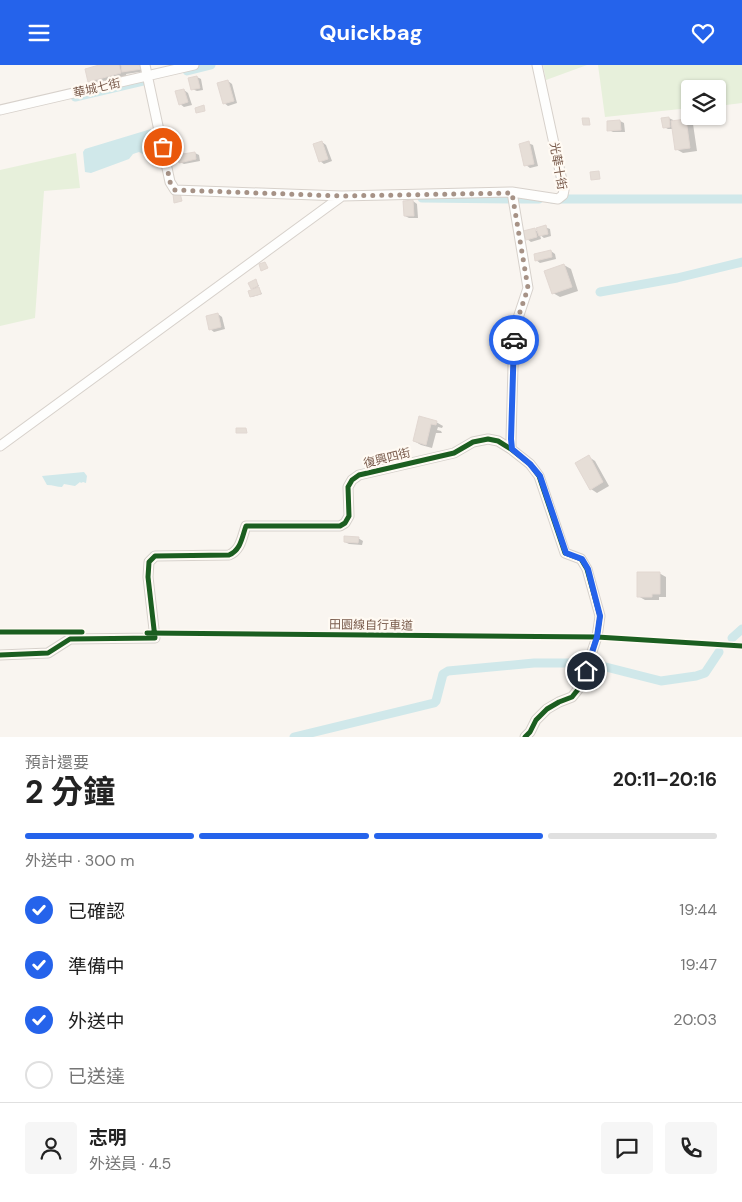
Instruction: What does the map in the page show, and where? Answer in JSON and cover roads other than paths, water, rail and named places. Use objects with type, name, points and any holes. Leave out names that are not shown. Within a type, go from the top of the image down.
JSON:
[{"type":"street","points":[[145,65],[170,182],[175,190],[342,196],[512,193],[528,288],[514,330],[512,449]]},
{"type":"street","name":"華城七街","points":[[0,111],[194,65]]},
{"type":"street","name":"光華十街","points":[[512,193],[558,199],[563,195],[564,190],[537,65]]},
{"type":"street","points":[[0,446],[342,196]]},
{"type":"street","name":"復興四街","points":[[0,655],[48,653],[70,639],[154,638],[148,577],[149,563],[155,557],[229,555],[234,553],[239,547],[246,526],[340,526],[345,523],[348,516],[348,487],[352,480],[359,475],[454,453],[473,443],[488,439],[498,441],[512,449],[530,464],[540,476],[566,553],[582,559],[588,569],[600,616],[597,637],[580,687],[572,697],[547,709],[536,720],[525,737]]},
{"type":"water","points":[[151,129],[152,140],[149,143],[148,152],[133,154],[129,159],[91,173],[85,172],[83,152],[85,149]]},
{"type":"water","points":[[84,472],[87,476],[86,483],[80,482],[75,486],[64,484],[62,487],[47,485],[42,476]]},
{"type":"waterway","points":[[187,71],[211,65]]},
{"type":"waterway","points":[[75,97],[143,81]]},
{"type":"waterway","points":[[422,198],[512,199]]},
{"type":"waterway","points":[[521,199],[539,199]]},
{"type":"waterway","points":[[552,199],[742,199]]},
{"type":"waterway","points":[[600,292],[677,278],[742,262]]},
{"type":"waterway","points":[[732,638],[742,629]]},
{"type":"waterway","points":[[594,664],[661,681],[705,673],[719,652]]},
{"type":"waterway","points":[[294,737],[434,703],[443,674],[448,671],[534,663],[587,663]]}]
